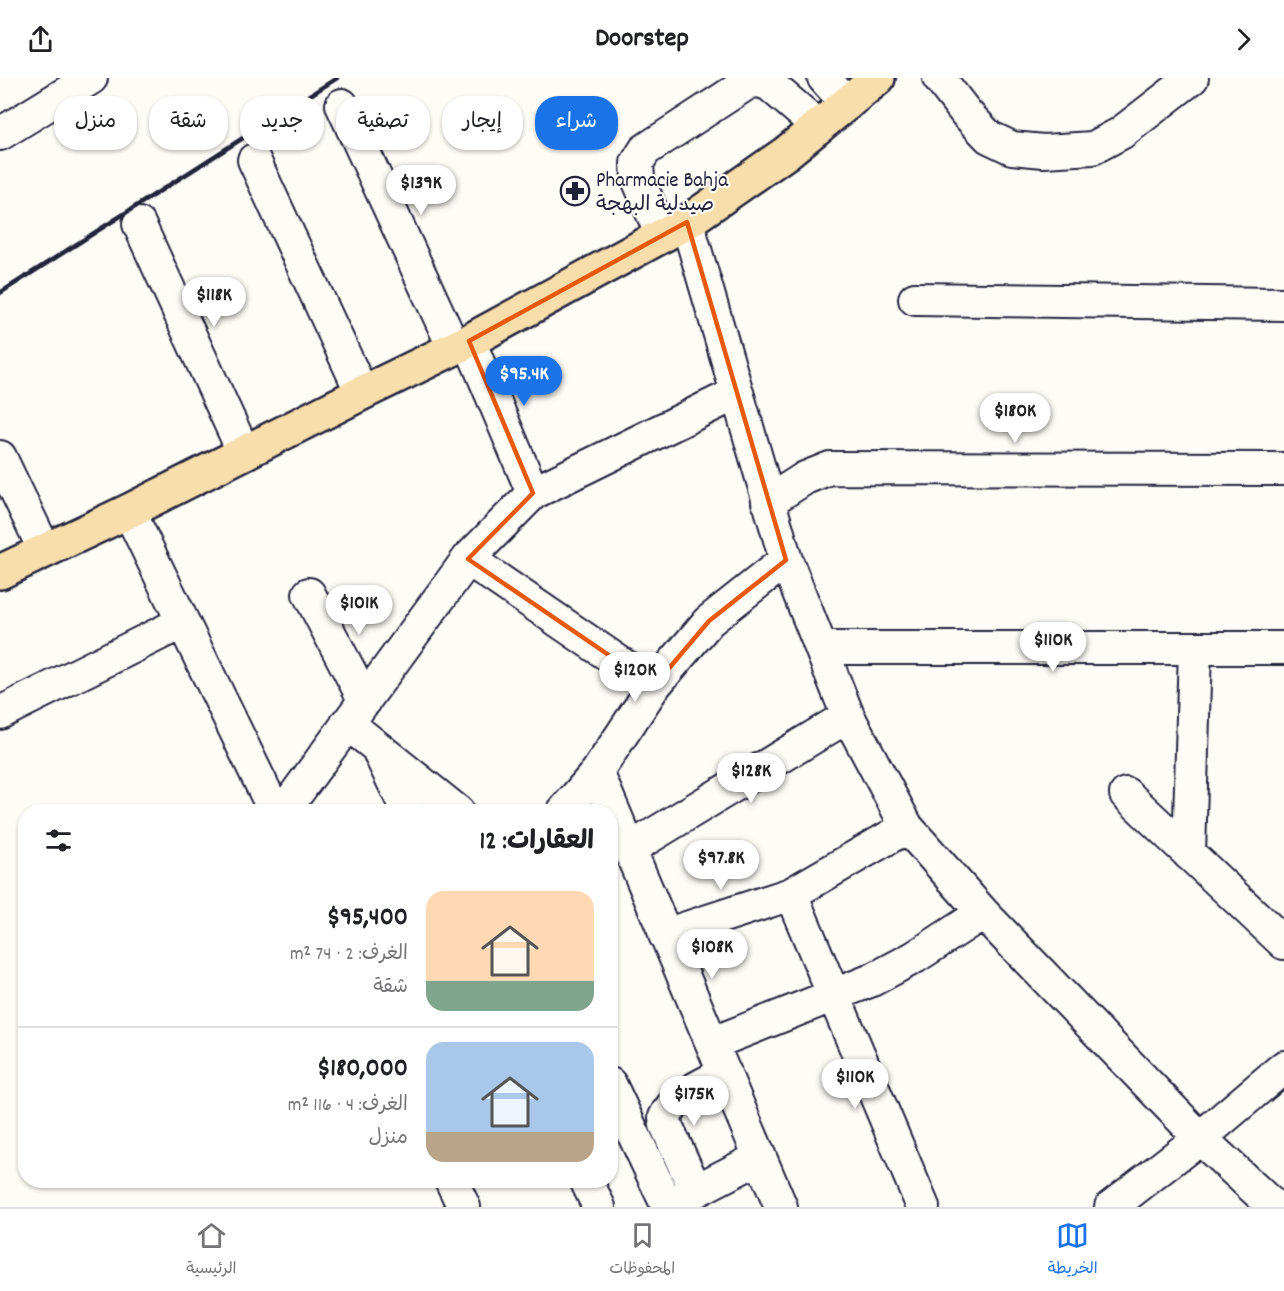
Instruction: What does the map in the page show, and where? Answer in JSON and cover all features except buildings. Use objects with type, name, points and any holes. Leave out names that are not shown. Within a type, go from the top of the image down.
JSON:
[{"type":"main road","points":[[0,572],[129,511],[462,345],[675,229],[786,153],[878,78]]},
{"type":"street","points":[[0,134],[92,78]]},
{"type":"street","points":[[824,78],[847,104]]},
{"type":"street","points":[[939,78],[966,113],[989,137],[1012,148],[1044,151],[1093,148],[1121,133],[1192,78]]},
{"type":"street","points":[[819,127],[770,85],[760,81],[749,82],[645,150],[637,163],[638,179],[675,229],[737,393],[786,560],[848,716],[907,827],[959,889],[1200,1138],[1274,1207]]},
{"type":"street","points":[[364,150],[533,493]]},
{"type":"street","points":[[254,160],[362,393]]},
{"type":"street","points":[[139,224],[244,453]]},
{"type":"street","points":[[915,298],[1284,304]]},
{"type":"street","points":[[289,804],[468,559],[533,493],[737,393]]},
{"type":"street","points":[[0,458],[45,550]]},
{"type":"street","points":[[768,502],[805,478],[830,468],[1284,469]]},
{"type":"street","points":[[129,511],[271,804]]},
{"type":"street","points":[[468,559],[654,686]]},
{"type":"street","points":[[569,804],[597,772],[654,686],[709,621],[786,560]]},
{"type":"street","points":[[309,594],[356,712],[377,748],[404,804]]},
{"type":"street","points":[[0,713],[183,622]]},
{"type":"street","points":[[822,648],[1284,648]]},
{"type":"street","points":[[1189,854],[1195,648]]},
{"type":"street","points":[[628,850],[848,716]]},
{"type":"street","points":[[377,748],[448,804]]},
{"type":"street","points":[[597,772],[610,804]]},
{"type":"street","points":[[1126,794],[1284,943]]},
{"type":"street","points":[[618,825],[781,1207]]},
{"type":"street","points":[[665,935],[791,894],[907,827]]},
{"type":"street","points":[[791,894],[923,1207]]},
{"type":"street","points":[[713,1043],[872,980],[915,957],[983,913]]},
{"type":"street","points":[[1111,1207],[1200,1138],[1284,1067]]},
{"type":"street","points":[[696,1191],[666,1125],[665,1117],[673,1105],[688,1094],[725,1073]]},
{"type":"street","points":[[618,1101],[667,1206],[759,1158]]},
{"type":"street","points":[[455,1188],[464,1207]]},
{"type":"street","points":[[590,1188],[599,1207]]},
{"type":"highlighted area","points":[[687,222],[786,560],[709,621],[654,686],[468,559],[533,493],[469,341]]},
{"type":"railway","points":[[0,293],[337,78]]},
{"type":"place","name":"Pharmacie Bahja صيدلية البهجة","points":[[575,191]]}]
